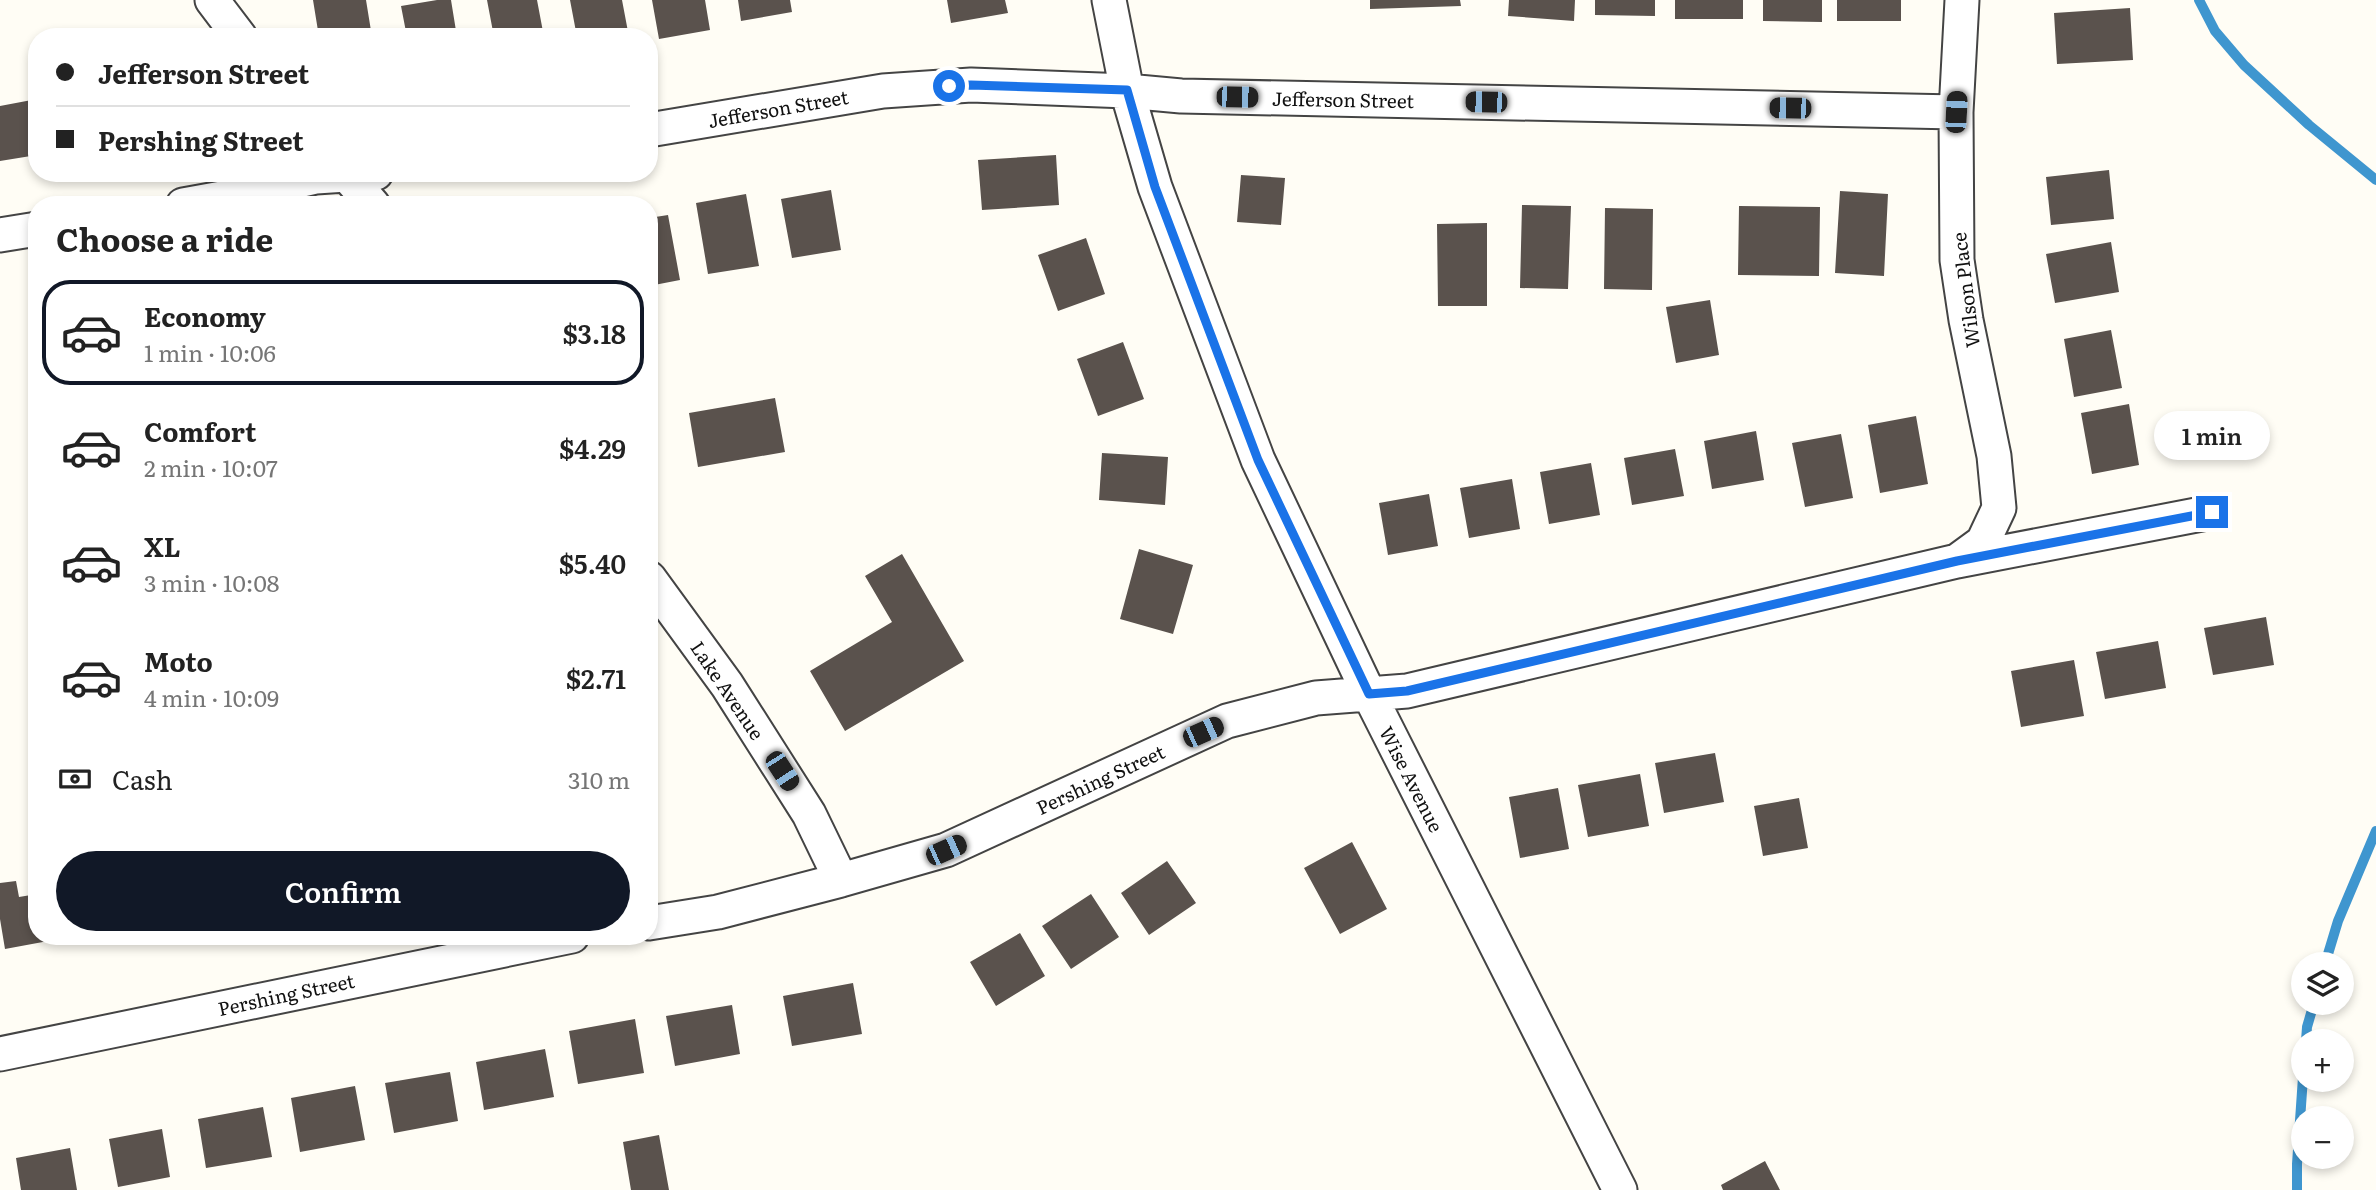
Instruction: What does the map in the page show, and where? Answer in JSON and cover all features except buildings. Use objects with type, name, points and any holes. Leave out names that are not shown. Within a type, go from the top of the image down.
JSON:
[{"type":"street","points":[[212,0],[233,28]]},
{"type":"street","name":"Wise Avenue","points":[[1110,0],[1127,90],[1155,187],[1258,460],[1369,694],[1620,1190]]},
{"type":"street","name":"Wilson Place","points":[[1957,561],[1983,542],[1999,508],[1994,456],[1966,320],[1957,260],[1956,112],[1962,0]]},
{"type":"street","name":"Jefferson Street","points":[[658,128],[883,91],[971,85],[1127,90],[1181,96],[1956,112]]},
{"type":"street","points":[[237,196],[295,182]]},
{"type":"street","points":[[0,235],[28,230]]},
{"type":"street","name":"Pershing Street","points":[[658,922],[718,912],[946,850],[1227,721],[1316,698],[1407,691],[1957,561],[2212,512]]},
{"type":"street","name":"Lake Avenue","points":[[658,590],[727,685],[802,802],[841,880]]},
{"type":"street","name":"Pershing Street","points":[[0,1054],[528,945]]},
{"type":"waterway","points":[[2199,0],[2215,31],[2244,65],[2309,125],[2376,180]]},
{"type":"waterway","points":[[2329,952],[2338,921],[2376,831]]},
{"type":"waterway","points":[[2307,1029],[2310,1015]]},
{"type":"waterway","points":[[2297,1190],[2302,1092]]},
{"type":"route","points":[[949,86],[1127,90],[1155,187],[1258,460],[1369,694],[1407,691],[1957,561],[2212,512]]}]
